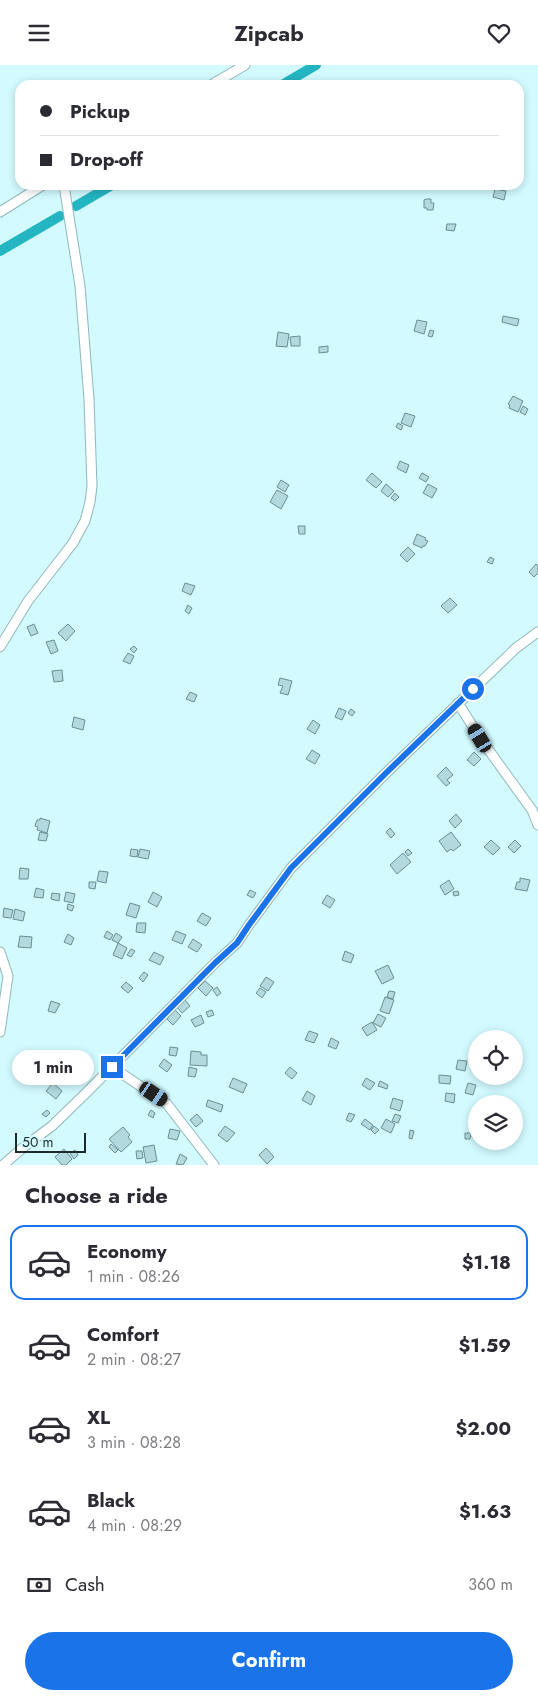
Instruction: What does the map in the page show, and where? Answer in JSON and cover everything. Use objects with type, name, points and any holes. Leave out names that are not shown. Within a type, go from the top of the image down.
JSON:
[{"type":"street","points":[[220,80],[245,65]]},
{"type":"street","points":[[0,212],[35,190]]},
{"type":"street","points":[[0,647],[28,601],[73,543],[84,521],[90,502],[92,486],[89,399],[80,286],[65,190]]},
{"type":"street","points":[[3,1165],[52,1126],[237,943],[291,868],[458,703],[516,648],[538,632]]},
{"type":"street","points":[[458,703],[480,738],[532,809],[538,825]]},
{"type":"street","points":[[0,952],[8,976],[0,1031]]},
{"type":"street","points":[[112,1067],[167,1103],[214,1165]]},
{"type":"building","points":[[495,190],[506,191],[504,200],[493,197]]},
{"type":"building","points":[[431,199],[431,203],[434,203],[433,210],[424,208],[424,200]]},
{"type":"building","points":[[447,224],[456,224],[454,231],[446,230]]},
{"type":"building","points":[[503,316],[519,319],[517,326],[502,322]]},
{"type":"building","points":[[417,320],[427,322],[424,334],[414,331]]},
{"type":"building","points":[[430,330],[434,331],[432,337],[428,336]]},
{"type":"building","points":[[278,332],[289,334],[287,347],[276,346]]},
{"type":"building","points":[[300,336],[300,346],[291,346],[290,337]]},
{"type":"building","points":[[328,346],[328,352],[319,353],[319,347]]},
{"type":"building","points":[[513,396],[523,401],[518,412],[509,408],[510,405],[508,404]]},
{"type":"building","points":[[523,406],[528,409],[525,415],[520,412]]},
{"type":"building","points":[[405,413],[415,416],[411,427],[401,423]]},
{"type":"building","points":[[398,423],[403,426],[401,430],[396,427]]},
{"type":"building","points":[[400,461],[409,465],[406,473],[397,468]]},
{"type":"building","points":[[372,473],[382,482],[376,488],[366,480]]},
{"type":"building","points":[[422,473],[429,477],[426,482],[419,478]]},
{"type":"building","points":[[281,480],[289,485],[285,492],[277,487]]},
{"type":"building","points":[[386,484],[394,491],[388,497],[381,491]]},
{"type":"building","points":[[428,484],[437,489],[432,498],[423,493]]},
{"type":"building","points":[[277,490],[288,496],[281,509],[270,502]]},
{"type":"building","points":[[395,493],[399,497],[395,501],[391,498]]},
{"type":"building","points":[[298,526],[305,526],[305,534],[299,534]]},
{"type":"building","points":[[417,534],[428,541],[422,548],[413,544]]},
{"type":"building","points":[[408,547],[415,554],[407,562],[400,555]]},
{"type":"building","points":[[490,557],[494,559],[492,564],[487,562]]},
{"type":"building","points":[[536,564],[538,566],[538,573],[534,577],[529,572]]},
{"type":"building","points":[[185,583],[195,586],[191,595],[182,591]]},
{"type":"building","points":[[450,598],[457,605],[448,613],[441,606]]},
{"type":"building","points":[[188,605],[192,608],[189,614],[185,611]]},
{"type":"building","points":[[34,624],[38,633],[31,636],[27,627]]},
{"type":"building","points":[[68,624],[75,631],[66,641],[58,633]]},
{"type":"building","points":[[54,640],[58,651],[51,654],[46,642]]},
{"type":"building","points":[[134,646],[137,649],[134,653],[130,649]]},
{"type":"building","points":[[128,653],[134,656],[130,664],[123,661]]},
{"type":"building","points":[[62,670],[63,681],[54,682],[52,671]]},
{"type":"building","points":[[280,678],[292,681],[288,695],[280,693],[283,686],[278,685]]},
{"type":"building","points":[[190,692],[197,695],[194,702],[186,699]]},
{"type":"building","points":[[339,708],[346,711],[342,720],[335,717]]},
{"type":"building","points":[[351,709],[355,712],[352,716],[348,713]]},
{"type":"building","points":[[74,717],[85,720],[83,730],[72,727]]},
{"type":"building","points":[[313,720],[320,725],[315,734],[307,729]]},
{"type":"building","points":[[312,750],[320,755],[315,764],[306,759]]},
{"type":"building","points":[[474,752],[481,759],[474,766],[467,760]]},
{"type":"building","points":[[446,767],[453,775],[447,780],[450,783],[446,786],[437,776]]},
{"type":"building","points":[[456,814],[462,821],[455,828],[449,821]]},
{"type":"building","points":[[40,818],[50,821],[47,833],[37,830],[38,827],[35,826]]},
{"type":"building","points":[[390,828],[395,834],[391,838],[386,832]]},
{"type":"building","points":[[40,832],[48,834],[46,841],[38,840]]},
{"type":"building","points":[[451,832],[461,845],[453,851],[451,849],[447,852],[439,841]]},
{"type":"building","points":[[491,840],[500,848],[493,855],[484,847]]},
{"type":"building","points":[[515,840],[521,846],[514,853],[508,847]]},
{"type":"building","points":[[131,849],[138,850],[137,857],[130,856]]},
{"type":"building","points":[[140,849],[150,851],[148,859],[138,857]]},
{"type":"building","points":[[408,849],[412,853],[408,856],[405,852]]},
{"type":"building","points":[[403,853],[411,862],[397,874],[390,865]]},
{"type":"building","points":[[20,868],[29,869],[28,879],[19,879]]},
{"type":"building","points":[[99,871],[108,872],[106,883],[97,881]]},
{"type":"building","points":[[520,878],[530,880],[527,891],[515,889],[517,882],[520,882]]},
{"type":"building","points":[[449,880],[454,889],[445,895],[440,886]]},
{"type":"building","points":[[89,882],[96,882],[95,889],[89,888]]},
{"type":"building","points":[[36,888],[44,890],[43,898],[34,897]]},
{"type":"building","points":[[250,890],[256,893],[253,898],[247,895]]},
{"type":"building","points":[[458,891],[459,895],[454,896],[453,892]]},
{"type":"building","points":[[66,892],[75,894],[73,903],[64,901]]},
{"type":"building","points":[[153,892],[162,897],[157,907],[148,902]]},
{"type":"building","points":[[52,893],[60,894],[59,901],[51,899]]},
{"type":"building","points":[[327,895],[335,900],[330,908],[322,903]]},
{"type":"building","points":[[130,903],[140,906],[136,918],[126,915]]},
{"type":"building","points":[[68,904],[74,906],[72,911],[67,909]]},
{"type":"building","points":[[4,908],[13,910],[11,918],[3,917]]},
{"type":"building","points":[[15,909],[25,912],[23,921],[13,919]]},
{"type":"building","points":[[202,913],[211,918],[206,926],[197,921]]},
{"type":"building","points":[[137,923],[146,923],[145,933],[136,932]]},
{"type":"building","points":[[107,931],[113,935],[110,940],[104,937]]},
{"type":"building","points":[[176,931],[186,935],[182,944],[172,940]]},
{"type":"building","points":[[116,933],[122,937],[118,943],[112,940]]},
{"type":"building","points":[[68,934],[74,938],[71,945],[64,942]]},
{"type":"building","points":[[20,936],[32,937],[31,948],[18,947]]},
{"type":"building","points":[[193,939],[202,945],[197,952],[188,947]]},
{"type":"building","points":[[118,943],[127,948],[122,959],[113,955]]},
{"type":"building","points":[[131,949],[135,951],[131,957],[127,955]]},
{"type":"building","points":[[345,951],[354,955],[351,963],[342,960]]},
{"type":"building","points":[[154,952],[164,957],[160,965],[149,960]]},
{"type":"building","points":[[388,965],[394,978],[382,984],[375,971]]},
{"type":"building","points":[[144,972],[148,975],[143,982],[139,978]]},
{"type":"building","points":[[266,977],[274,982],[268,991],[260,986]]},
{"type":"building","points":[[205,981],[213,988],[206,996],[198,988]]},
{"type":"building","points":[[126,982],[133,988],[128,993],[121,987]]},
{"type":"building","points":[[217,987],[221,993],[217,996],[213,990]]},
{"type":"building","points":[[260,988],[266,992],[262,998],[256,993]]},
{"type":"building","points":[[389,991],[395,992],[393,999],[387,997]]},
{"type":"building","points":[[385,997],[394,1000],[389,1014],[380,1011]]},
{"type":"building","points":[[185,1000],[190,1006],[182,1013],[177,1007]]},
{"type":"building","points":[[51,1001],[60,1004],[55,1013],[48,1011]]},
{"type":"building","points":[[175,1010],[181,1016],[173,1025],[167,1019]]},
{"type":"building","points":[[212,1010],[214,1015],[208,1017],[206,1012]]},
{"type":"building","points":[[378,1014],[386,1018],[381,1027],[373,1023]]},
{"type":"building","points":[[201,1015],[204,1023],[195,1027],[191,1020]]},
{"type":"building","points":[[372,1022],[377,1030],[367,1036],[362,1028]]},
{"type":"building","points":[[309,1031],[318,1034],[314,1043],[305,1040]]},
{"type":"building","points":[[331,1038],[339,1042],[336,1049],[328,1046]]},
{"type":"building","points":[[170,1047],[178,1048],[176,1056],[169,1055]]},
{"type":"building","points":[[191,1051],[207,1055],[207,1066],[190,1065]]},
{"type":"building","points":[[164,1059],[172,1065],[167,1072],[159,1066]]},
{"type":"building","points":[[458,1060],[467,1061],[465,1071],[456,1069]]},
{"type":"building","points":[[189,1067],[197,1069],[195,1077],[188,1076]]},
{"type":"building","points":[[290,1067],[297,1073],[292,1079],[285,1073]]},
{"type":"building","points":[[439,1075],[451,1076],[450,1084],[439,1083]]},
{"type":"building","points":[[233,1078],[247,1084],[243,1093],[229,1087]]},
{"type":"building","points":[[366,1078],[375,1083],[370,1090],[362,1085]]},
{"type":"building","points":[[380,1081],[388,1085],[387,1089],[378,1086]]},
{"type":"building","points":[[53,1083],[62,1091],[56,1099],[46,1091]]},
{"type":"building","points":[[468,1083],[468,1085],[476,1085],[473,1095],[465,1093]]},
{"type":"building","points":[[307,1091],[315,1096],[311,1105],[302,1100]]},
{"type":"building","points":[[446,1093],[455,1094],[454,1103],[445,1101]]},
{"type":"building","points":[[393,1098],[403,1101],[400,1111],[390,1108]]},
{"type":"building","points":[[208,1100],[223,1105],[221,1112],[206,1106]]},
{"type":"building","points":[[47,1110],[50,1113],[46,1117],[42,1114]]},
{"type":"building","points":[[151,1110],[155,1113],[153,1118],[148,1115]]},
{"type":"building","points":[[349,1113],[355,1115],[351,1122],[346,1120]]},
{"type":"building","points":[[197,1114],[203,1121],[196,1127],[190,1120]]},
{"type":"building","points":[[395,1114],[401,1116],[398,1123],[392,1121]]},
{"type":"building","points":[[365,1119],[373,1125],[370,1130],[361,1124]]},
{"type":"building","points":[[386,1119],[395,1124],[391,1133],[381,1128]]},
{"type":"building","points":[[225,1126],[235,1133],[227,1142],[218,1135]]},
{"type":"building","points":[[374,1126],[379,1130],[375,1134],[371,1130]]},
{"type":"building","points":[[123,1127],[130,1135],[128,1137],[132,1142],[121,1152],[109,1139]]},
{"type":"building","points":[[170,1129],[180,1131],[177,1140],[168,1138]]},
{"type":"building","points":[[410,1130],[414,1131],[412,1139],[409,1138]]},
{"type":"building","points":[[465,1133],[468,1133],[468,1139],[465,1139]]},
{"type":"building","points":[[111,1144],[118,1150],[115,1153],[109,1147]]},
{"type":"building","points":[[154,1145],[157,1161],[146,1163],[143,1147]]},
{"type":"building","points":[[266,1148],[274,1157],[267,1164],[259,1155]]},
{"type":"building","points":[[64,1149],[72,1159],[66,1165],[62,1165],[55,1157]]},
{"type":"building","points":[[75,1150],[78,1155],[74,1159],[70,1153]]},
{"type":"building","points":[[136,1151],[142,1151],[143,1158],[137,1159]]},
{"type":"building","points":[[180,1154],[187,1158],[183,1165],[176,1164]]},
{"type":"waterway","points":[[290,80],[316,65]]},
{"type":"waterway","points":[[76,206],[103,190]]},
{"type":"waterway","points":[[0,251],[60,216]]},
{"type":"route","points":[[112,1067],[237,943],[291,868],[473,689]]}]
